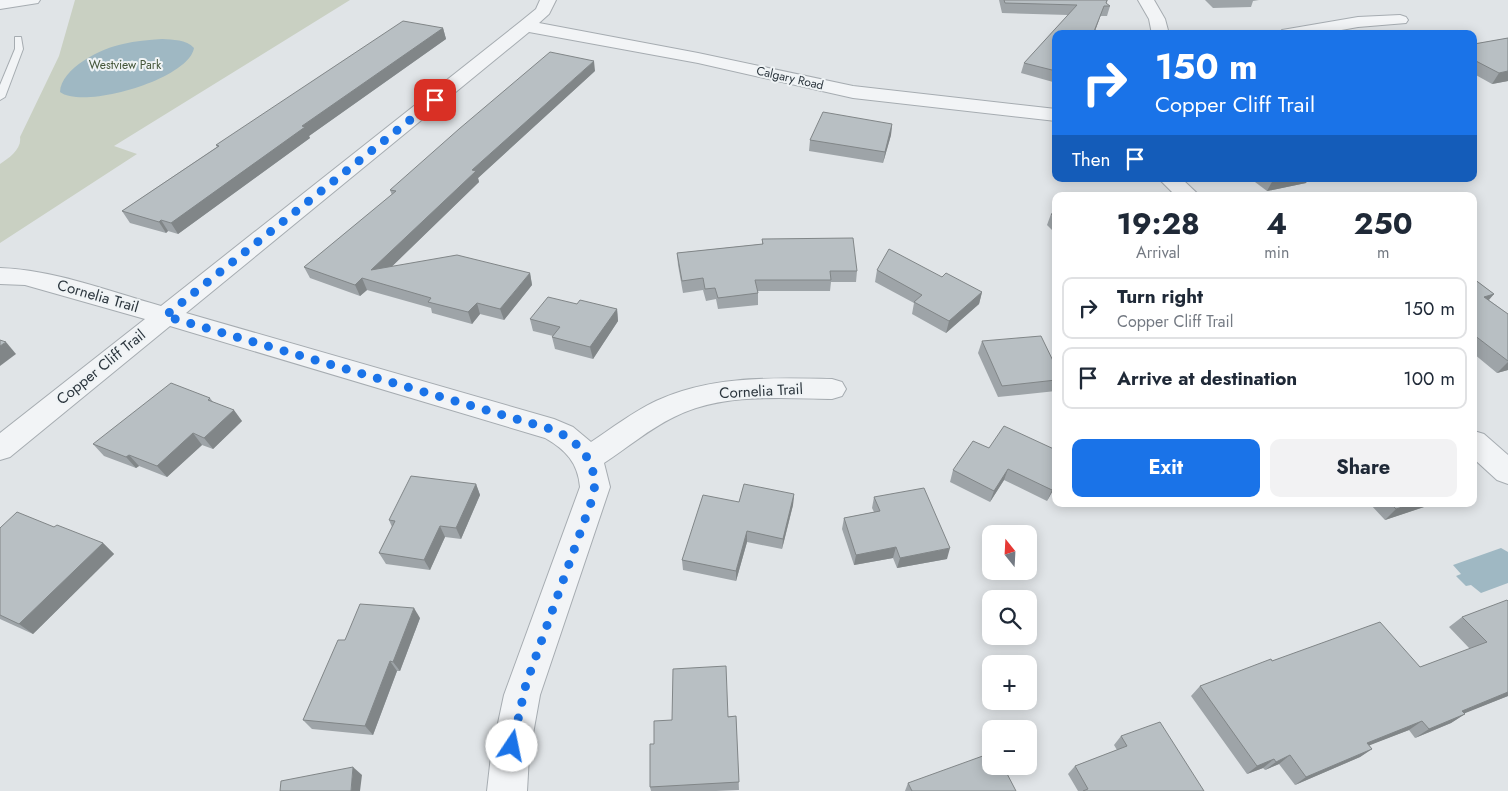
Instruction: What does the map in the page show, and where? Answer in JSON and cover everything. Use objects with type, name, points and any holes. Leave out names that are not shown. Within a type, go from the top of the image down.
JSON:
[{"type":"street","points":[[0,4],[32,0]]},
{"type":"street","name":"Copper Cliff Trail","points":[[0,449],[526,26],[543,12],[548,0]]},
{"type":"street","points":[[1146,0],[1157,19],[1160,30]]},
{"type":"street","points":[[1311,30],[1358,22],[1400,20]]},
{"type":"street","name":"Calgary Road","points":[[526,26],[698,58],[853,92],[1052,115]]},
{"type":"street","points":[[1173,182],[1184,192]]},
{"type":"street","name":"Cornelia Trail","points":[[0,276],[25,277],[48,282],[554,430],[576,443],[588,459],[595,480],[593,497],[522,695],[510,756],[507,791]]},
{"type":"street","name":"Cornelia Trail","points":[[588,459],[654,416],[674,405],[698,397],[741,389],[832,389]]},
{"type":"street","points":[[1477,445],[1508,472]]},
{"type":"lane","points":[[0,97],[19,49],[18,39]]},
{"type":"green space","name":"Westview Park","points":[[75,0],[350,0],[114,146],[137,154],[0,243],[0,164],[14,153],[19,145],[20,137],[59,56]]},
{"type":"water","points":[[162,39],[183,41],[194,48],[188,60],[156,80],[112,94],[90,97],[72,97],[60,92],[62,83],[67,75],[84,60],[114,46],[137,41]]},
{"type":"water","points":[[1501,548],[1508,552],[1508,583],[1481,593],[1471,585],[1466,586],[1456,576],[1461,574],[1453,565]]},
{"type":"building","points":[[1004,0],[1107,0],[1106,3],[1110,6],[1104,6],[1095,30],[1054,30],[1077,5],[1005,3]]},
{"type":"building","points":[[403,21],[443,28],[302,126],[305,127],[171,223],[161,220],[159,222],[122,211],[219,146],[216,145]]},
{"type":"building","points":[[1052,32],[1052,70],[1024,63]]},
{"type":"building","points":[[1508,38],[1508,71],[1499,73],[1477,62],[1477,43]]},
{"type":"building","points":[[550,52],[594,61],[472,170],[476,171],[371,270],[457,255],[530,273],[500,309],[477,303],[468,312],[428,302],[431,298],[362,278],[355,285],[304,267],[396,191],[390,190]]},
{"type":"building","points":[[823,112],[892,124],[885,152],[810,140]]},
{"type":"building","points":[[853,238],[857,271],[830,271],[831,280],[755,280],[758,293],[718,298],[715,288],[705,289],[703,278],[682,281],[677,253],[763,244],[762,239]]},
{"type":"building","points":[[889,249],[942,277],[946,273],[982,292],[949,321],[914,302],[922,295],[877,270]]},
{"type":"building","points":[[1477,281],[1494,294],[1484,297],[1508,314],[1508,361],[1477,337]]},
{"type":"building","points":[[548,297],[577,304],[580,300],[617,309],[590,347],[552,337],[560,327],[530,319]]},
{"type":"building","points":[[1041,336],[1052,359],[1052,380],[1002,386],[982,341]]},
{"type":"building","points":[[0,340],[6,342],[0,346]]},
{"type":"building","points":[[171,383],[210,398],[208,400],[234,410],[204,438],[193,433],[157,466],[129,455],[126,457],[93,444]]},
{"type":"building","points":[[1004,426],[1052,448],[1052,490],[1008,469],[994,491],[953,470],[973,441],[989,448]]},
{"type":"building","points":[[411,476],[476,484],[456,528],[440,526],[424,560],[379,553],[395,521],[389,520]]},
{"type":"building","points":[[744,484],[794,494],[783,539],[747,531],[736,571],[682,560],[703,495],[739,502]]},
{"type":"building","points":[[924,488],[950,548],[900,558],[896,547],[856,555],[844,518],[880,511],[874,497]]},
{"type":"building","points":[[17,512],[54,527],[57,525],[103,543],[19,624],[0,615],[0,528]]},
{"type":"building","points":[[1507,600],[1508,692],[1462,711],[1465,714],[1429,729],[1422,721],[1367,743],[1372,749],[1306,777],[1290,755],[1276,762],[1274,759],[1257,766],[1200,686],[1271,659],[1272,661],[1380,622],[1420,667],[1487,642],[1462,617]]},
{"type":"building","points":[[360,604],[414,608],[393,662],[390,661],[365,726],[303,720],[338,640],[345,640]]},
{"type":"building","points":[[726,666],[728,717],[736,716],[739,782],[650,787],[650,744],[654,744],[654,721],[672,720],[673,669]]},
{"type":"building","points":[[1160,722],[1204,791],[1083,791],[1088,789],[1075,766],[1127,746],[1121,736]]},
{"type":"building","points":[[982,756],[982,775],[1008,775],[1016,791],[912,791],[908,783]]},
{"type":"building","points":[[353,767],[351,791],[280,791],[281,781]]},
{"type":"route","points":[[435,100],[165,316],[554,430],[576,443],[590,462],[593,470],[595,487],[593,497],[522,695],[512,746]]}]
